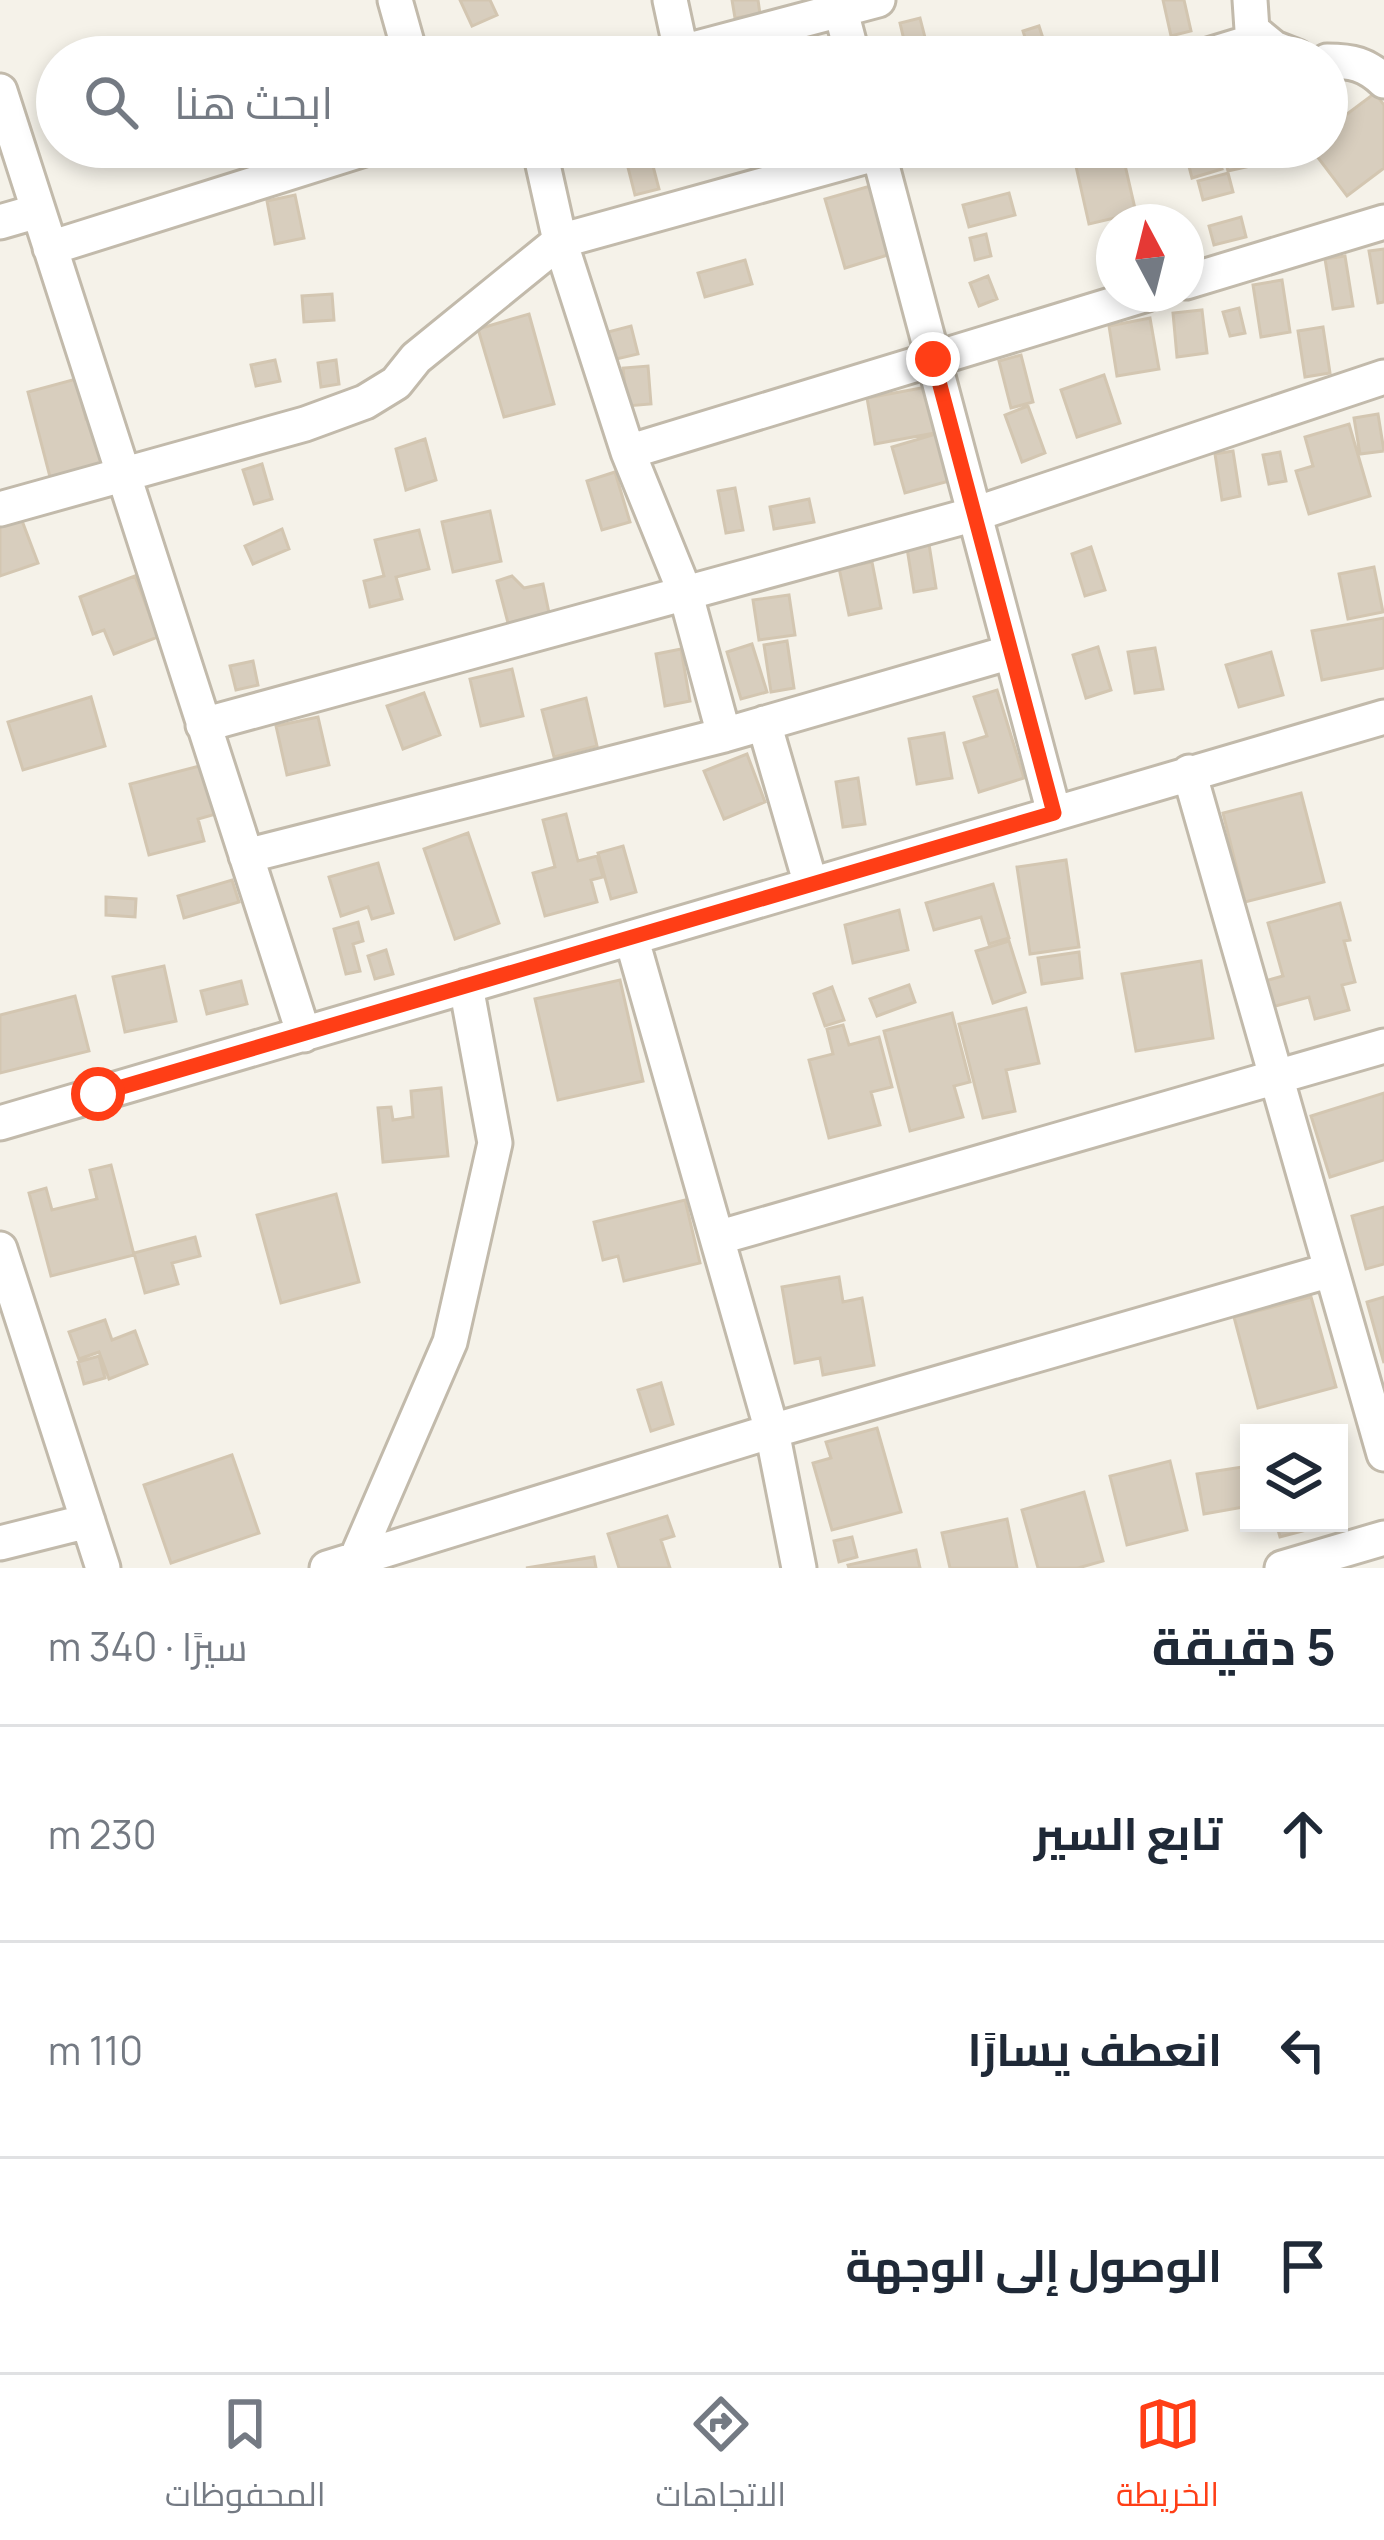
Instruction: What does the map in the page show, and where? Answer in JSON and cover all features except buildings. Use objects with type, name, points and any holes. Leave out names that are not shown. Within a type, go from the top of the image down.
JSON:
[{"type":"street","points":[[395,0],[404,36]]},
{"type":"street","points":[[670,0],[671,36]]},
{"type":"street","points":[[735,36],[839,6],[878,0]]},
{"type":"street","points":[[1250,0],[1252,30],[1258,36]]},
{"type":"street","points":[[839,6],[847,36]]},
{"type":"street","points":[[1348,61],[1369,67],[1384,81]]},
{"type":"street","points":[[0,91],[8,146],[38,212],[126,474],[304,1035]]},
{"type":"street","points":[[50,248],[304,168]]},
{"type":"street","points":[[544,168],[560,241],[628,452],[686,595],[724,735]]},
{"type":"street","points":[[0,509],[305,424],[365,402],[396,383],[416,358],[560,241],[818,168]]},
{"type":"street","points":[[889,168],[933,359],[1054,813]]},
{"type":"street","points":[[0,222],[38,212]]},
{"type":"street","points":[[1204,277],[1384,222]]},
{"type":"street","points":[[628,452],[1096,309]]},
{"type":"street","points":[[203,724],[974,514],[1384,377]]},
{"type":"street","points":[[246,856],[724,735],[1011,652]]},
{"type":"street","points":[[0,1124],[1384,717]]},
{"type":"street","points":[[764,723],[811,884]]},
{"type":"street","points":[[1190,772],[1384,1454]]},
{"type":"street","points":[[632,940],[772,1431],[799,1568]]},
{"type":"street","points":[[347,1565],[450,1342],[495,1143],[466,986]]},
{"type":"street","points":[[717,1238],[1384,1046]]},
{"type":"street","points":[[0,1249],[103,1568]]},
{"type":"street","points":[[347,1565],[772,1431],[1331,1270]]},
{"type":"street","points":[[0,1543],[88,1520]]},
{"type":"street","points":[[1282,1568],[1384,1538]]},
{"type":"route","points":[[98,1094],[1054,813],[933,359]]}]
